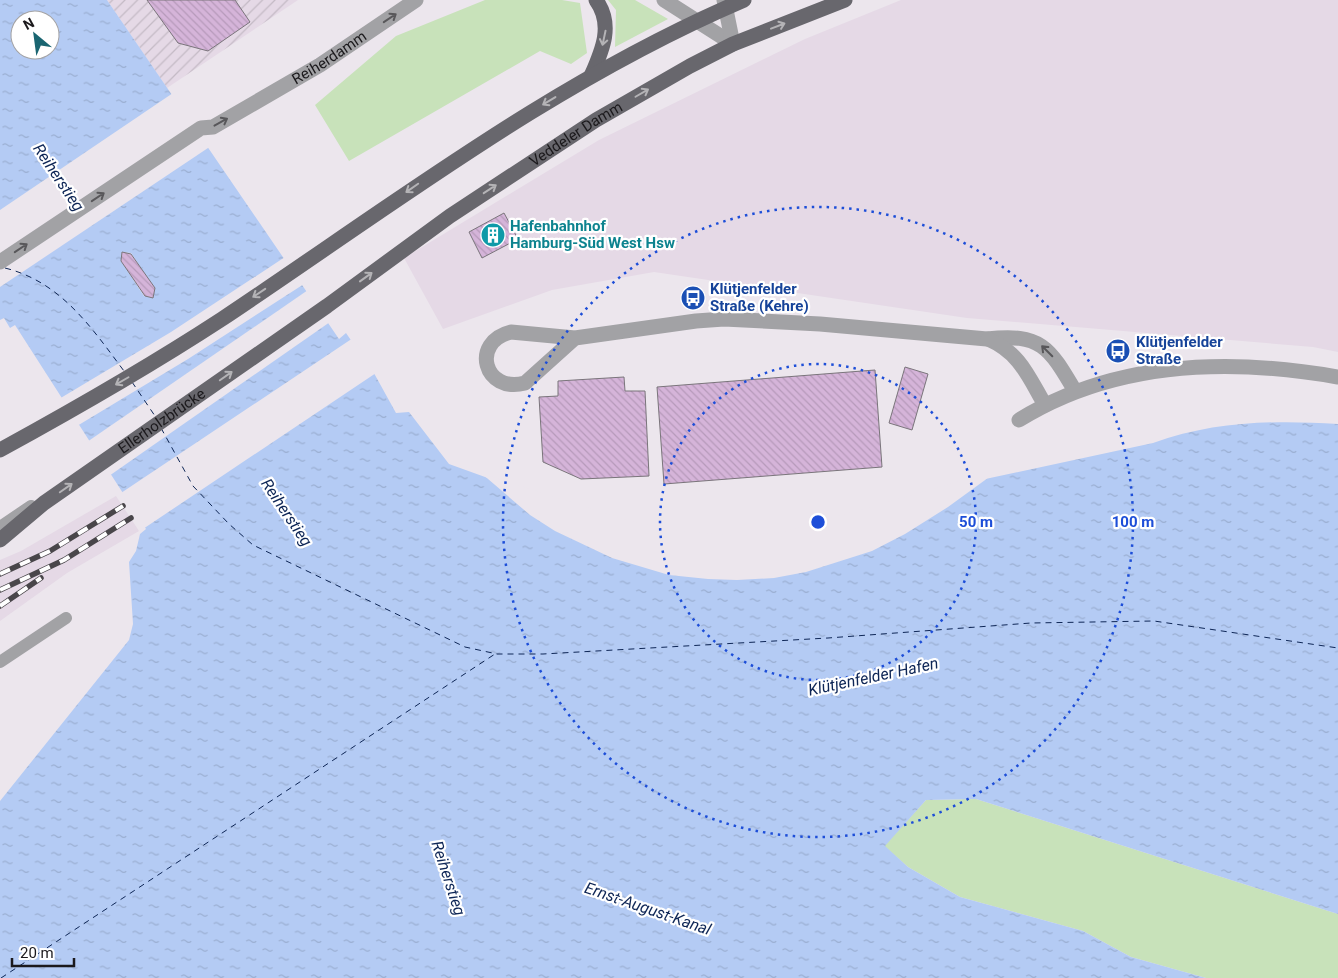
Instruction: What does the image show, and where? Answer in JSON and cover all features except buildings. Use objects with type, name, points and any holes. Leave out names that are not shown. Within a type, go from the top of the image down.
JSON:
[{"type":"main road","points":[[591,76],[600,57],[606,29],[605,19],[596,0]]},
{"type":"main road","points":[[0,450],[165,355],[441,168],[591,76],[697,21],[725,4],[744,0]]},
{"type":"main road","name":"Veddeler Damm","points":[[327,306],[450,216],[596,120],[690,66],[733,44],[846,0]]},
{"type":"main road","name":"Ellerholzbrücke","points":[[0,540],[44,503],[327,306]]},
{"type":"street","name":"Reiherdamm","points":[[0,262],[201,128],[213,127],[320,65],[416,0]]},
{"type":"street","points":[[664,0],[733,44]]},
{"type":"street","points":[[725,4],[733,44]]},
{"type":"street","points":[[575,338],[525,383],[516,385],[500,382],[493,376],[487,365],[489,347],[502,334],[511,332],[575,338],[688,322],[724,319],[779,321],[987,339],[1017,337],[1039,343],[1060,366],[1075,391]]},
{"type":"street","points":[[987,339],[1005,347],[1016,356],[1045,405]]},
{"type":"street","points":[[1018,420],[1075,391],[1131,375],[1194,368],[1259,368],[1338,377]]},
{"type":"lane","points":[[0,527],[47,496]]},
{"type":"lane","points":[[0,662],[66,618]]},
{"type":"shaded area","points":[[107,0],[298,0],[167,88]]},
{"type":"shaded area","points":[[901,0],[1338,0],[1338,352],[1313,347],[967,318],[654,272],[552,290],[443,329],[404,258],[599,140],[805,39]]},
{"type":"shaded area","points":[[116,496],[139,531],[67,573],[0,621],[0,560],[21,551]]},
{"type":"green space","points":[[485,0],[562,0],[580,3],[587,53],[571,64],[540,51],[349,161],[315,105],[396,36]]},
{"type":"green space","points":[[608,0],[635,0],[668,19],[615,47],[616,10]]},
{"type":"green space","points":[[976,799],[1338,914],[1338,978],[1206,978],[1131,957],[1083,931],[960,897],[908,867],[884,846],[926,800]]},
{"type":"water","points":[[0,0],[107,0],[339,339],[346,333],[375,375],[396,413],[409,412],[449,464],[518,489],[619,521],[669,532],[738,539],[783,534],[962,484],[1153,443],[1199,430],[1268,422],[1338,424],[1338,914],[976,799],[926,800],[885,846],[908,867],[960,897],[1083,931],[1131,957],[1206,978],[0,978],[0,801],[129,640],[133,624],[129,562],[136,551],[140,534],[146,529],[15,325],[10,328],[4,318],[0,320]],"holes":[[[122,252],[131,253],[154,288],[153,298],[144,296],[121,261]]]},
{"type":"pier","points":[[173,93],[211,146],[0,287],[0,210]]},
{"type":"pier","points":[[285,257],[304,284],[188,359],[77,426],[59,399],[171,332]]},
{"type":"pier","points":[[308,290],[330,322],[109,476],[87,442]]},
{"type":"pier","points":[[353,338],[376,373],[140,531],[143,528],[121,493]]},
{"type":"pier","points":[[481,473],[620,518],[669,530],[738,536],[782,532],[961,481],[992,475],[948,507],[905,534],[872,551],[806,572],[774,578],[737,580],[669,575],[612,558],[555,531],[530,515]]},
{"type":"ferry route","points":[[5,268],[25,275],[59,295],[87,323],[124,371]]},
{"type":"ferry route","points":[[132,382],[155,416]]},
{"type":"ferry route","points":[[161,428],[193,486],[229,524],[253,545],[465,647],[497,654],[543,654],[828,638],[1031,623],[1154,621],[1338,648]]},
{"type":"ferry route","points":[[1,978],[495,654]]},
{"type":"railway","points":[[0,574],[50,551],[123,506]]},
{"type":"railway","points":[[0,590],[64,560],[131,518]]},
{"type":"railway","points":[[0,606],[41,578]]},
{"type":"place","name":"Hafenbahnhof Hamburg-Süd West Hsw","points":[[493,235]]},
{"type":"place","name":"Klütjenfelder Straße (Kehre)","points":[[693,298]]},
{"type":"place","name":"Klütjenfelder Straße","points":[[1118,351]]},
{"type":"water label","name":"Reiherstieg","points":[[59,177]]},
{"type":"water label","name":"Reiherstieg","points":[[287,512]]},
{"type":"water label","name":"Klütjenfelder Hafen","points":[[873,676]]},
{"type":"water label","name":"Reiherstieg","points":[[449,878]]},
{"type":"water label","name":"Ernst-August-Kanal","points":[[648,908]]}]
